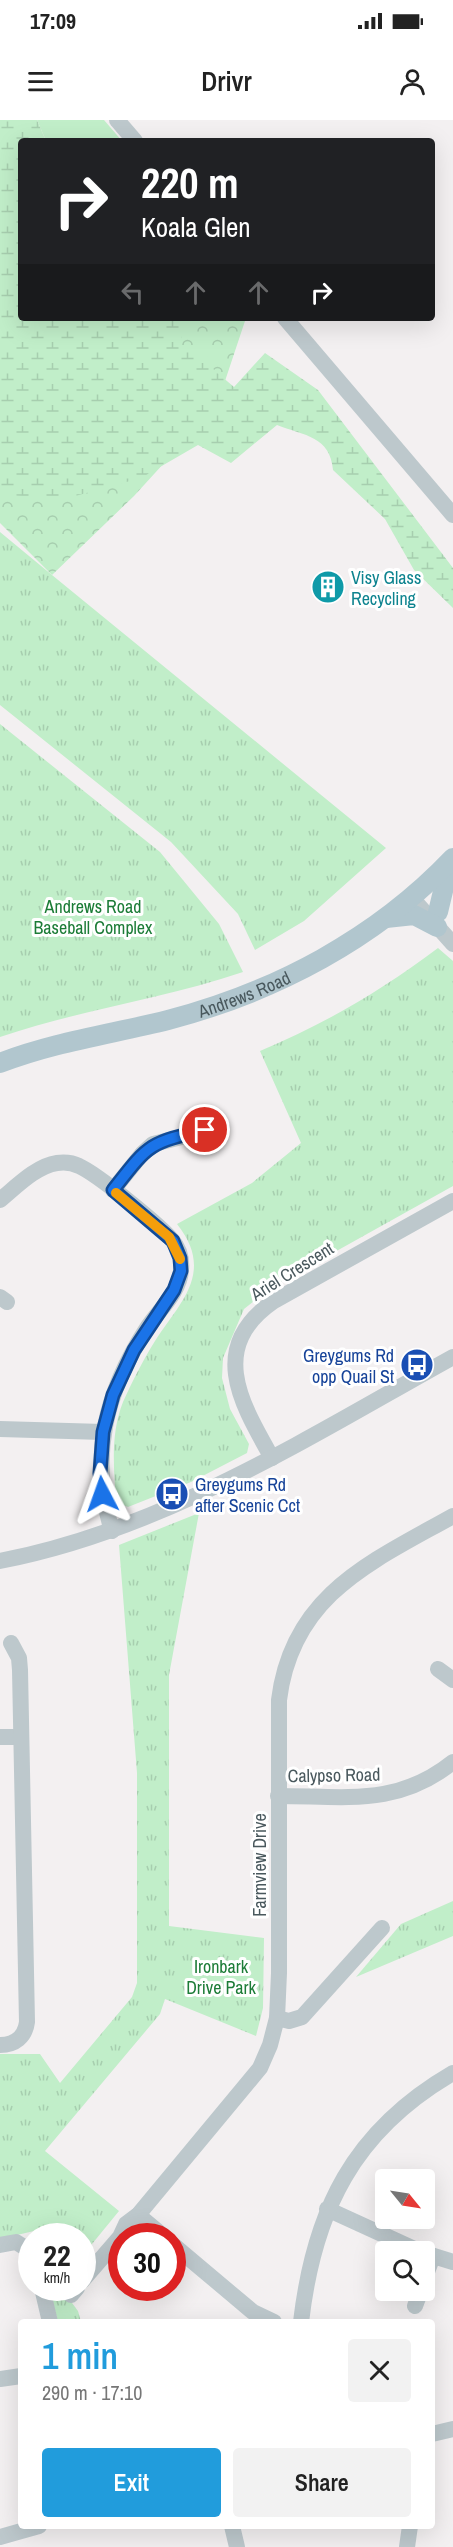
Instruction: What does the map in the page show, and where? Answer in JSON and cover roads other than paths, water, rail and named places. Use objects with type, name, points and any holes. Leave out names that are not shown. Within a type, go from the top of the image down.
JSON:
[{"type":"main road","name":"Andrews Road","points":[[0,1063],[45,1049],[212,1007],[306,968],[386,918],[416,894],[453,858]]},
{"type":"main road","points":[[386,918],[414,915],[443,923],[442,893],[453,871]]},
{"type":"street","points":[[117,120],[132,138]]},
{"type":"street","points":[[288,321],[453,515]]},
{"type":"street","points":[[416,894],[443,923],[453,944]]},
{"type":"street","points":[[113,1190],[153,1144],[222,1127]]},
{"type":"street","points":[[0,1200],[37,1171],[57,1163],[82,1167],[173,1241],[180,1258],[181,1271],[174,1290],[141,1338],[110,1403],[103,1432],[101,1484],[112,1531]]},
{"type":"street","name":"Ariel Crescent","points":[[272,1458],[244,1407],[236,1383],[238,1350],[251,1322],[261,1311],[282,1296],[453,1201]]},
{"type":"street","points":[[0,1561],[51,1551],[112,1531],[203,1493],[272,1458],[453,1357]]},
{"type":"street","points":[[0,1429],[103,1432]]},
{"type":"street","name":"Farmview Drive","points":[[96,2265],[120,2237],[126,2224],[138,2215],[254,2077],[266,2057],[277,2018],[281,1688],[288,1661],[306,1623],[330,1593],[350,1575],[453,1516]]},
{"type":"street","points":[[0,2045],[18,2039],[27,2022],[20,1664],[11,1643]]},
{"type":"street","points":[[438,1669],[453,1680]]},
{"type":"street","points":[[0,1737],[21,1737]]},
{"type":"street","name":"Calypso Road","points":[[278,1796],[390,1794],[424,1782],[453,1762]]},
{"type":"street","points":[[277,2018],[290,2021],[302,2017],[382,1928]]},
{"type":"street","points":[[301,2319],[307,2270],[327,2209],[341,2182],[374,2136],[413,2099],[453,2073]]},
{"type":"street","points":[[327,2209],[399,2241]]},
{"type":"street","points":[[138,2215],[148,2223]]},
{"type":"street","points":[[0,2245],[18,2243]]},
{"type":"street","points":[[186,2256],[253,2312],[267,2319]]},
{"type":"street","points":[[435,2256],[453,2262]]},
{"type":"street","points":[[45,2301],[49,2319]]},
{"type":"street","points":[[0,2379],[18,2376]]},
{"type":"street","points":[[435,2433],[453,2429]]},
{"type":"street","points":[[0,2537],[28,2529]]},
{"type":"street","points":[[233,2529],[237,2547]]},
{"type":"street","points":[[407,2547],[410,2529]]},
{"type":"place","name":"Visy Glass Recycling","points":[[328,587]]},
{"type":"place","name":"Greygums Rd opp Quail St","points":[[417,1365]]},
{"type":"place","name":"Greygums Rd after Scenic Cct","points":[[172,1494]]},
{"type":"park label","name":"Andrews Road Baseball Complex","points":[[93,916]]},
{"type":"park label","name":"Ironbark Drive Park","points":[[221,1976]]}]
